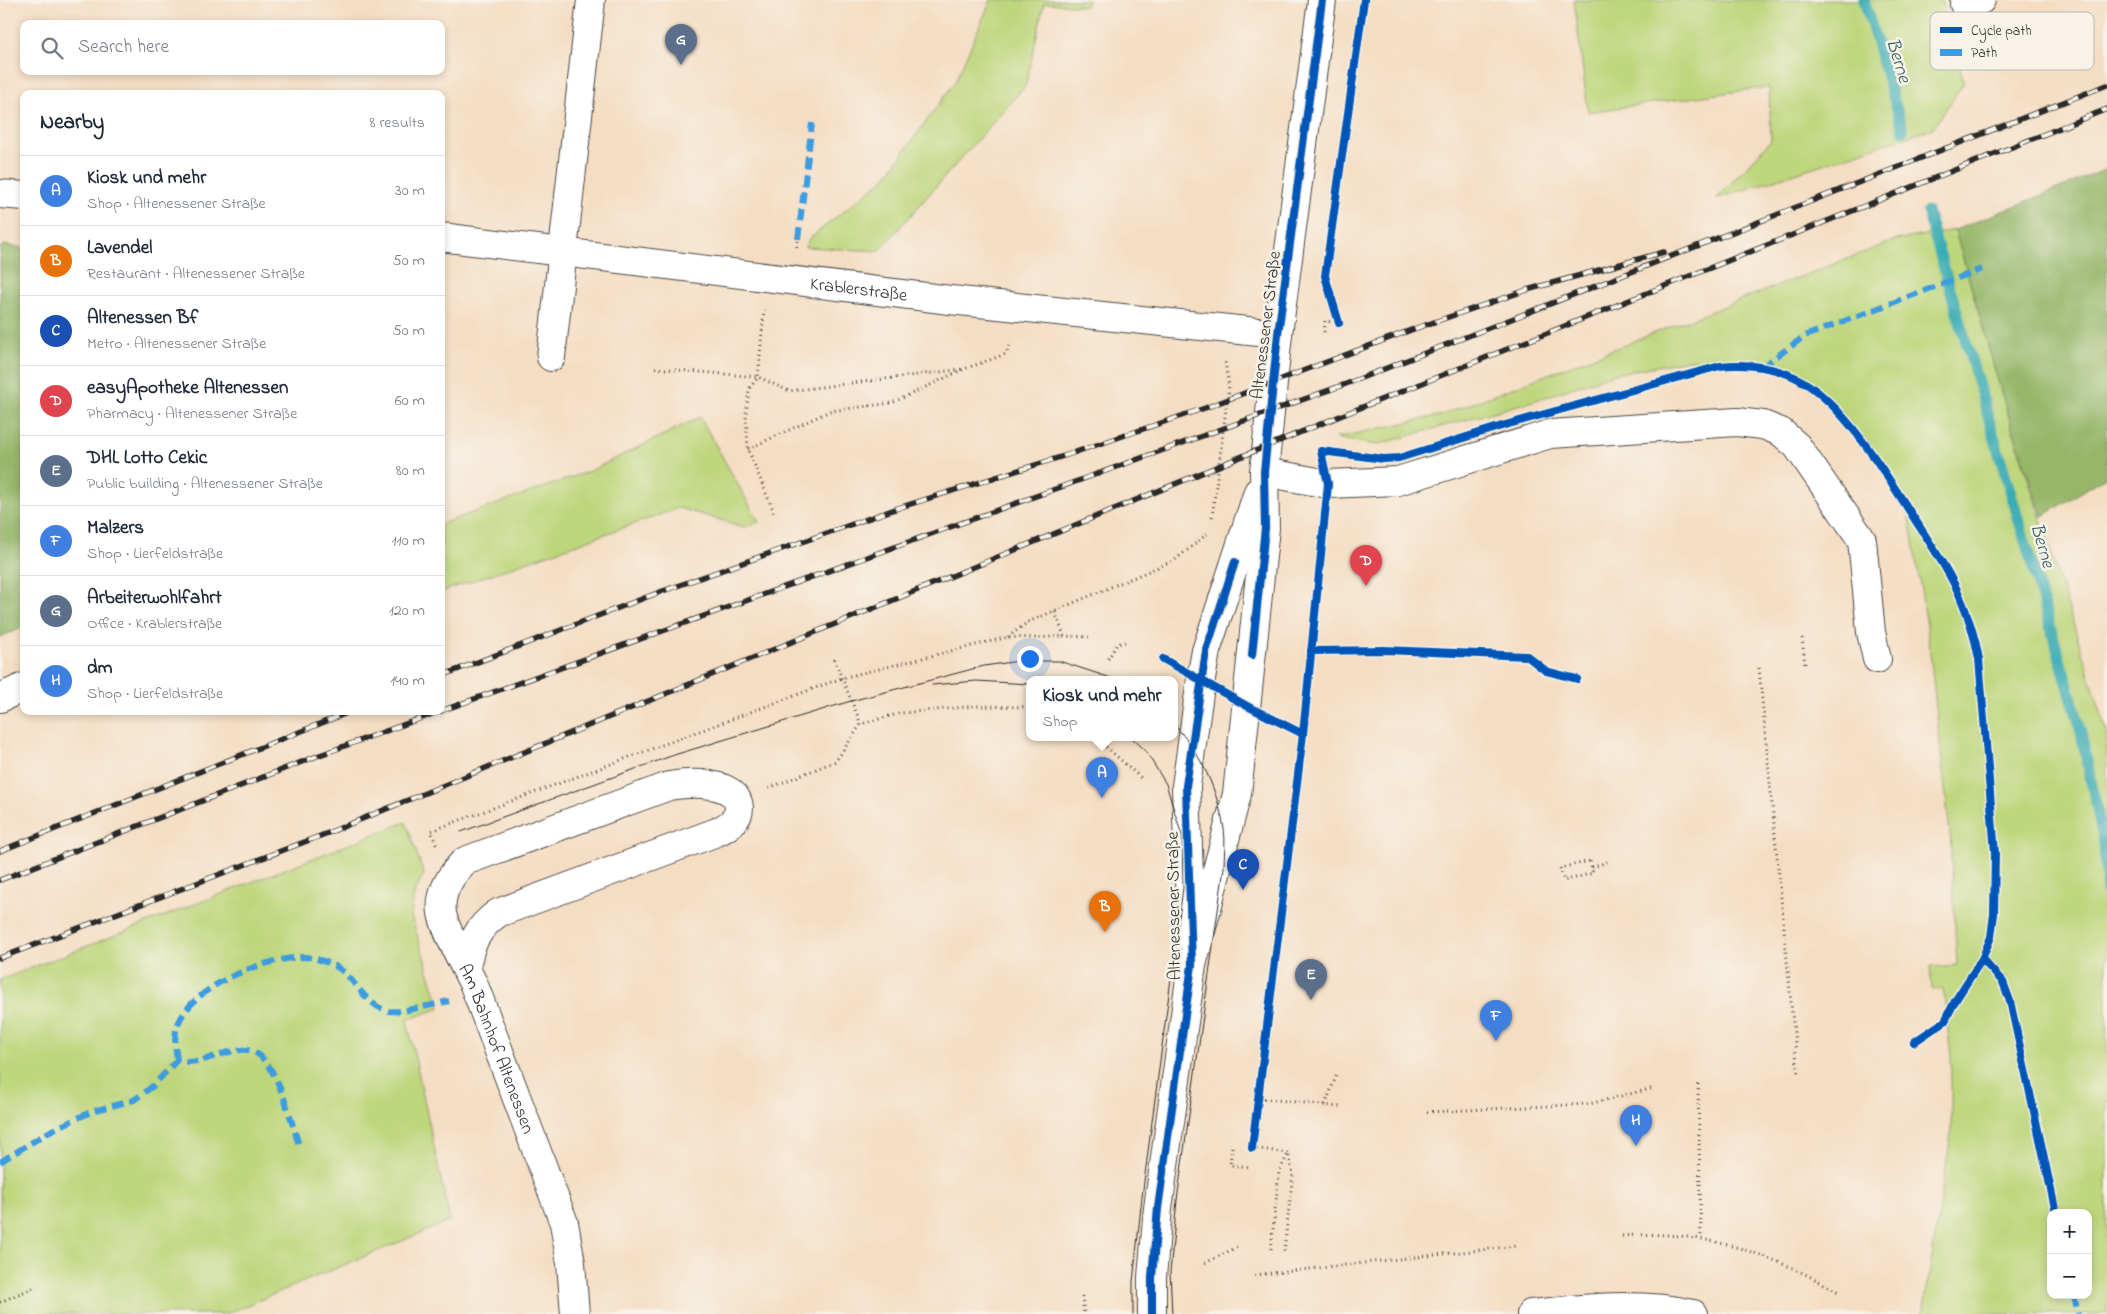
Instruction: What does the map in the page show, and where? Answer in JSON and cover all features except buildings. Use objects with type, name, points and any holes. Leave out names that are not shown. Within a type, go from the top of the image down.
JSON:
[{"type":"main road","points":[[551,357],[561,252],[591,0]]},
{"type":"main road","name":"Altenessener Straße","points":[[1152,1314],[1152,1277],[1158,1208],[1192,965],[1237,794],[1265,528],[1264,472],[1278,334],[1322,0]]},
{"type":"main road","points":[[0,194],[20,196]]},
{"type":"main road","name":"Krablerstraße","points":[[445,238],[950,300],[1278,334]]},
{"type":"main road","points":[[1264,472],[1328,484],[1398,481],[1550,434],[1737,422],[1763,425],[1781,432],[1796,446],[1862,540],[1871,632],[1877,658]]},
{"type":"main road","name":"Altenessener Straße","points":[[1192,965],[1186,786],[1200,688],[1206,651],[1264,472]]},
{"type":"main road","points":[[0,698],[20,689]]},
{"type":"main road","name":"Am Bahnhof Altenessen","points":[[466,968],[470,945],[485,922],[498,913],[716,832],[739,814],[738,801],[730,791],[711,785],[690,782],[669,786],[465,861],[452,872],[445,888],[442,913],[466,968],[564,1223],[571,1264],[575,1314]]},
{"type":"main road","points":[[1531,1314],[1598,1307],[1668,1308],[1693,1314]]},
{"type":"path","points":[[797,247],[798,238]]},
{"type":"path","points":[[768,277],[758,377],[749,389],[746,414],[748,449],[775,515]]},
{"type":"path","points":[[1324,332],[1326,321],[1340,323],[1337,314]]},
{"type":"path","points":[[1211,522],[1229,386],[1227,364],[1213,355],[1207,354],[1213,327]]},
{"type":"path","points":[[748,449],[830,411],[892,402],[964,369],[1006,354],[1010,345]]},
{"type":"path","points":[[655,368],[758,377],[790,391],[964,369]]},
{"type":"path","points":[[1008,637],[1028,622],[1175,560],[1210,532]]},
{"type":"path","points":[[1055,612],[1064,636]]},
{"type":"path","points":[[804,692],[842,678],[1008,637],[1089,637]]},
{"type":"path","points":[[1802,638],[1805,665]]},
{"type":"path","points":[[1108,659],[1117,644],[1125,642]]},
{"type":"path","points":[[1311,651],[1384,650]]},
{"type":"path","points":[[1470,654],[1527,656],[1546,671],[1576,679]]},
{"type":"path","points":[[834,660],[861,724]]},
{"type":"path","points":[[1759,668],[1798,1075]]},
{"type":"path","points":[[797,776],[836,761],[861,724],[901,713],[977,706],[1026,708]]},
{"type":"path","points":[[1099,741],[1140,778]]},
{"type":"path","points":[[1590,860],[1592,867],[1593,873],[1564,881],[1560,868],[1590,860]]},
{"type":"path","points":[[1592,867],[1611,862]]},
{"type":"path","points":[[1325,1105],[1337,1074]]},
{"type":"path","points":[[1698,1084],[1701,1239]]},
{"type":"path","points":[[1427,1112],[1589,1104],[1654,1088]]},
{"type":"path","points":[[1259,1098],[1340,1107]]},
{"type":"path","points":[[1232,1147],[1230,1165],[1250,1167]]},
{"type":"path","points":[[1252,1148],[1288,1153]]},
{"type":"path","points":[[1271,1249],[1279,1172],[1288,1153]]},
{"type":"path","points":[[1284,1251],[1293,1174],[1288,1153]]},
{"type":"path","points":[[1622,1236],[1652,1233],[1701,1239],[1754,1252],[1801,1271],[1840,1293]]},
{"type":"path","points":[[1256,1274],[1516,1246]]},
{"type":"path","points":[[1201,1271],[1204,1263],[1237,1247]]},
{"type":"path","points":[[0,1302],[36,1287]]},
{"type":"path","points":[[1082,1296],[1084,1314]]},
{"type":"green space","points":[[991,0],[1089,0],[1085,6],[1044,3],[1026,85],[879,251],[805,247],[809,239],[884,179],[955,82]]},
{"type":"green space","points":[[1574,0],[1941,0],[1944,12],[1930,12],[1930,70],[1960,70],[1964,83],[1933,128],[1716,199],[1771,140],[1769,87],[1588,112]]},
{"type":"green space","points":[[2107,169],[2107,476],[2042,517],[2002,395],[1955,230]]},
{"type":"green space","points":[[1955,230],[2002,395],[2107,732],[2107,1314],[1923,1314],[1951,1134],[1951,1057],[1943,989],[1932,990],[1930,967],[1957,965],[1950,834],[1927,626],[1908,512],[1883,463],[1841,411],[1796,377],[1761,362],[1688,360],[1614,374],[1536,400],[1376,445],[1335,438],[1442,415],[1896,240]]},
{"type":"green space","points":[[4,245],[20,247],[20,629],[0,637],[0,248]]},
{"type":"green space","points":[[700,417],[759,522],[744,527],[679,508],[445,591],[445,523],[590,471]]},
{"type":"green space","points":[[406,822],[424,874],[414,894],[411,916],[440,1008],[407,1020],[450,1221],[226,1314],[0,1314],[0,980]]},
{"type":"waterway","name":"Berne","points":[[1864,0],[1903,130]]},
{"type":"waterway","name":"Berne","points":[[1927,211],[2079,723],[2104,842],[2107,893]]},
{"type":"tram line","points":[[461,832],[674,755],[851,701],[984,666],[1019,661],[1059,661],[1105,676]]},
{"type":"tram line","points":[[932,685],[976,681],[1026,684]]},
{"type":"tram line","points":[[1172,1314],[1170,1272],[1177,1200],[1224,868],[1225,843],[1224,829],[1213,787],[1200,760],[1178,729]]},
{"type":"tram line","points":[[1133,1314],[1133,1282],[1142,1197],[1183,888],[1182,836],[1166,784],[1145,750],[1135,741]]},
{"type":"railway","points":[[445,710],[1346,384],[2107,85]]},
{"type":"railway","points":[[0,958],[328,833],[1340,416],[2107,109]]},
{"type":"railway","points":[[445,674],[660,592],[898,508],[1067,455],[1205,408],[1411,330],[1527,290],[1664,252]]},
{"type":"railway","points":[[0,851],[342,715]]},
{"type":"railway","points":[[0,880],[317,756],[430,715]]},
{"type":"marked path","points":[[798,239],[812,123]]},
{"type":"marked path","points":[[1762,367],[1805,336],[1982,269]]},
{"type":"marked path","points":[[177,1060],[175,1045],[176,1029],[189,1007],[202,995],[217,984],[235,975],[289,958],[305,957],[318,959],[339,968],[372,1003],[389,1011],[410,1010],[449,1001]]},
{"type":"marked path","points":[[0,1162],[52,1130],[93,1111],[134,1100],[153,1086],[177,1060],[190,1062],[242,1050],[252,1051],[269,1066],[282,1093],[299,1145]]},
{"type":"marked path","points":[[2075,1299],[2078,1314]]},
{"type":"cycle path","points":[[1252,655],[1265,528],[1264,472],[1278,334],[1322,0]]},
{"type":"cycle path","points":[[1339,323],[1325,276],[1364,0]]},
{"type":"cycle path","points":[[1252,1148],[1303,734],[1328,484],[1321,451],[1384,459],[1399,458],[1505,425],[1720,366],[1741,365],[1783,372],[1802,381],[1818,392],[1834,407],[1849,423],[1877,461],[1937,554],[1959,594],[1973,634],[1979,659],[1995,853],[1994,914],[1991,937],[1982,959],[1955,1001],[1945,1021],[1914,1042]]},
{"type":"cycle path","points":[[1152,1314],[1152,1277],[1158,1208],[1192,965],[1186,786],[1206,651],[1235,562]]},
{"type":"cycle path","points":[[1311,651],[1384,650],[1527,656],[1546,671],[1577,679]]},
{"type":"cycle path","points":[[1163,659],[1247,706],[1303,734]]},
{"type":"cycle path","points":[[1982,959],[2003,982],[2010,1001],[2055,1209]]},
{"type":"place","name":"Arbeiterwohlfahrt","points":[[681,65]]},
{"type":"place","name":"easyApotheke Altenessen","points":[[1366,586]]},
{"type":"place","name":"Kiosk und mehr","points":[[1102,798]]},
{"type":"place","name":"Altenessen Bf","points":[[1243,890]]},
{"type":"place","name":"Lavendel","points":[[1105,932]]},
{"type":"place","name":"DHL Lotto Cekic","points":[[1311,1000]]},
{"type":"place","name":"Malzers","points":[[1496,1041]]},
{"type":"place","name":"dm","points":[[1636,1146]]}]
